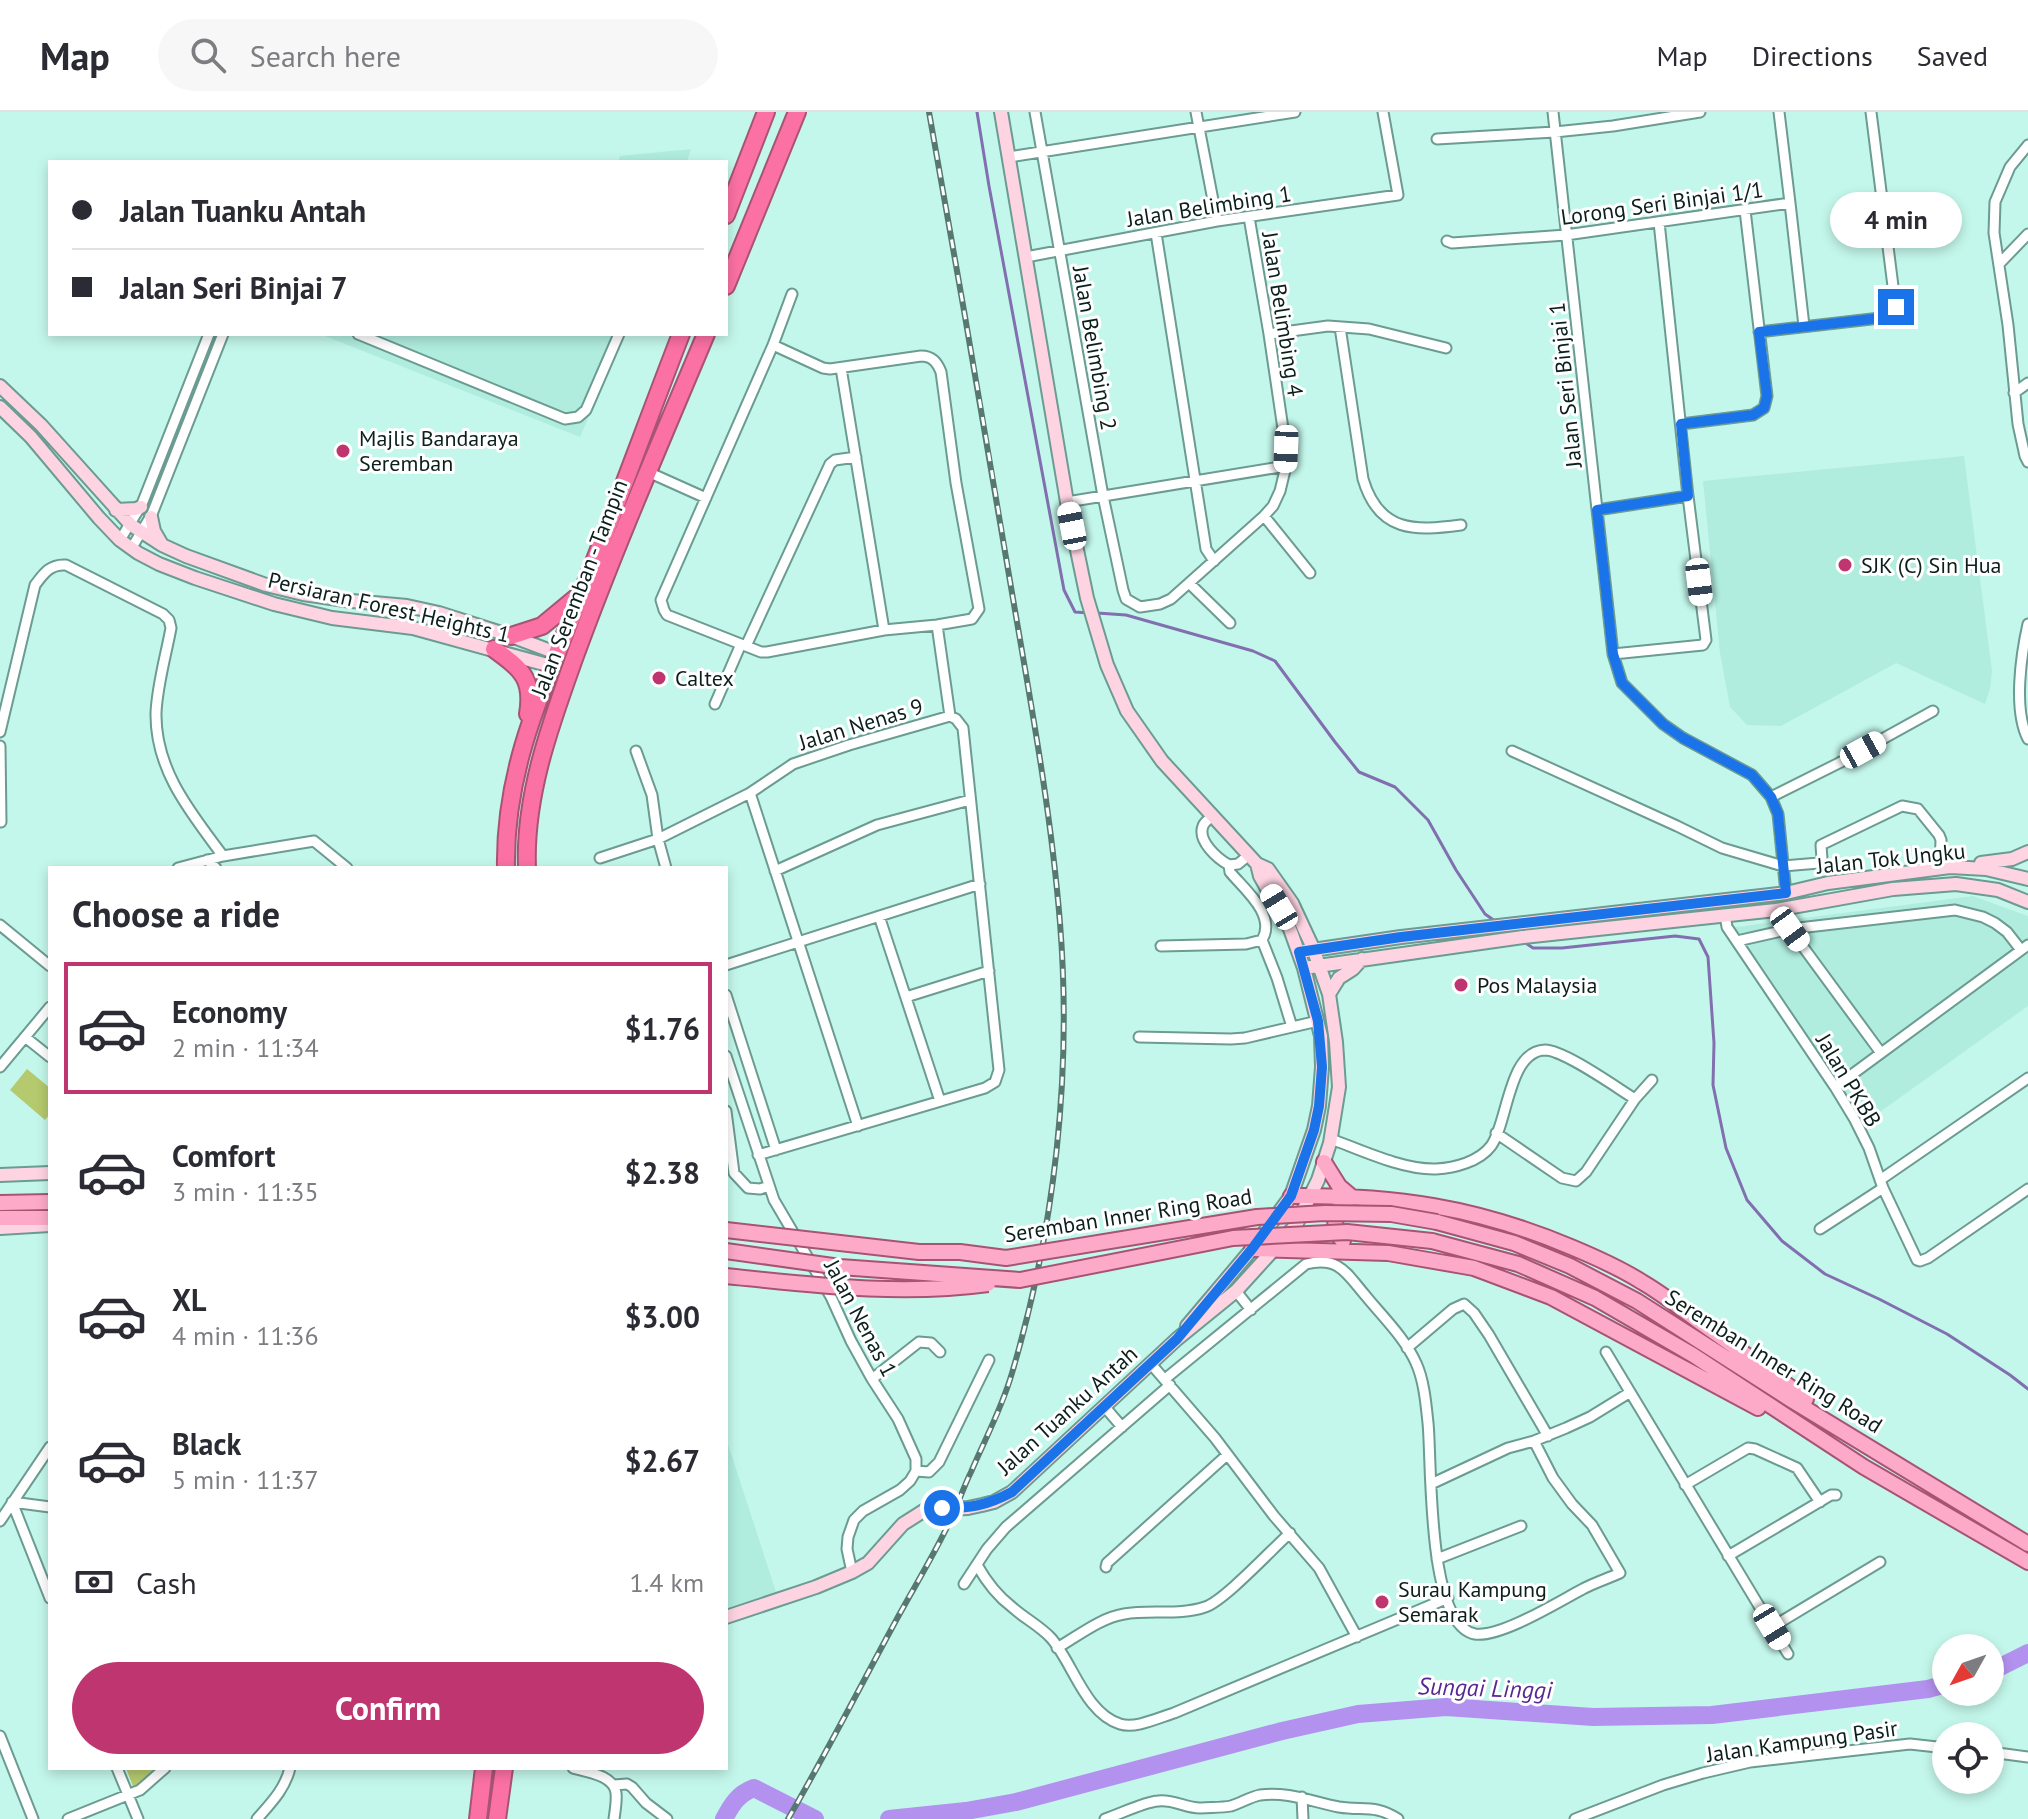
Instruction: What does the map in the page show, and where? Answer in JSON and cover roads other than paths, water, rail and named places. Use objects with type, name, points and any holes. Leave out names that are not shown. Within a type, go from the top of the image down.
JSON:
[{"type":"highway","points":[[728,210],[766,112]]},
{"type":"highway","points":[[728,281],[797,112]]},
{"type":"highway","name":"Jalan Seremban - Tampin","points":[[506,866],[509,804],[524,740],[680,336]]},
{"type":"highway","name":"Jalan Seremban - Tampin","points":[[527,866],[535,785],[554,713],[597,594],[705,336]]},
{"type":"highway","points":[[511,636],[542,626],[583,592]]},
{"type":"highway","points":[[494,649],[519,668],[527,682],[530,704],[524,740]]},
{"type":"highway","points":[[478,1819],[484,1770]]},
{"type":"highway","points":[[497,1819],[504,1770]]},
{"type":"main road","points":[[1001,112],[1067,502],[1087,598],[1107,665],[1127,711],[1162,761],[1253,860]]},
{"type":"main road","name":"Persiaran Forest Heights 1","points":[[0,386],[41,425],[131,525],[162,545],[186,556],[303,594],[407,606],[439,613],[511,636],[553,660]]},
{"type":"main road","name":"Persiaran Forest Heights 1","points":[[0,407],[31,437],[120,540],[159,564],[274,604],[332,618],[413,628],[494,649],[553,660]]},
{"type":"main road","points":[[116,510],[141,507]]},
{"type":"main road","points":[[151,517],[162,545]]},
{"type":"main road","points":[[1971,868],[1977,863],[2012,859],[2028,852]]},
{"type":"main road","name":"Jalan Tuanku Antah","points":[[728,1616],[852,1572],[868,1563],[903,1524],[925,1510],[968,1508],[994,1502],[1012,1492],[1177,1339],[1236,1291],[1296,1225],[1311,1196],[1331,1139],[1339,1087],[1336,1042],[1329,994],[1313,948],[1282,887],[1268,869],[1253,860]]},
{"type":"main road","name":"Jalan Tuanku Antah","points":[[1177,1339],[1252,1249],[1291,1196],[1319,1106],[1322,1067],[1318,1021],[1304,968],[1279,907],[1253,860]]},
{"type":"main road","name":"Jalan Tok Ungku","points":[[1522,930],[1940,868],[2000,871],[2028,879]]},
{"type":"main road","name":"Jalan Tok Ungku","points":[[1522,930],[1726,921],[1893,889],[1956,884],[1981,886],[2025,900]]},
{"type":"main road","points":[[1304,968],[1522,930]]},
{"type":"main road","points":[[1299,952],[1401,937],[1502,933]]},
{"type":"main road","points":[[1329,994],[1339,978],[1362,959]]},
{"type":"main road","points":[[1324,1162],[1339,1186],[1352,1197]]},
{"type":"main road","points":[[0,1175],[48,1173]]},
{"type":"main road","points":[[1291,1196],[1402,1200],[1440,1206],[1504,1221],[1600,1260],[1653,1289],[1882,1455]]},
{"type":"main road","points":[[1352,1197],[1339,1207],[1335,1221],[1338,1237],[1361,1252]]},
{"type":"main road","points":[[0,1203],[48,1202]]},
{"type":"main road","name":"Seremban Inner Ring Road","points":[[728,1230],[919,1252],[960,1252],[1006,1258],[1257,1217],[1325,1213],[1391,1214],[1437,1222],[1514,1243],[1570,1266],[1637,1301],[1793,1401],[2028,1544]]},
{"type":"main road","points":[[0,1218],[48,1218]]},
{"type":"main road","points":[[728,1224],[760,1233]]},
{"type":"main road","points":[[0,1228],[48,1225]]},
{"type":"main road","name":"Seremban Inner Ring Road","points":[[728,1251],[840,1267],[1020,1280],[1233,1238],[1347,1232],[1432,1241],[1518,1264],[1595,1298],[1693,1355],[1864,1467],[2028,1562]]},
{"type":"main road","points":[[1252,1249],[1388,1253],[1474,1268],[1551,1297],[1864,1467]]},
{"type":"main road","points":[[728,1276],[845,1289],[896,1291],[960,1288],[1020,1280]]},
{"type":"street","name":"Jalan Belimbing 2","points":[[1035,112],[1103,496],[1123,590]]},
{"type":"street","points":[[1196,112],[1217,221]]},
{"type":"street","points":[[1009,157],[1295,112]]},
{"type":"street","name":"Jalan Belimbing 1","points":[[1026,257],[1217,221],[1398,195],[1383,112]]},
{"type":"street","name":"Jalan Seri Binjai 1","points":[[1553,112],[1613,654],[1622,683],[1663,724],[1752,775],[1771,797]]},
{"type":"street","points":[[1437,139],[1555,132],[1700,112]]},
{"type":"street","name":"Lorong Seri Binjai 1/1","points":[[1447,241],[1566,235],[1790,203],[1779,112]]},
{"type":"street","points":[[1759,332],[1889,317],[1894,313],[1896,307],[1871,112]]},
{"type":"street","points":[[2028,145],[2010,167],[1995,202],[1994,233],[2018,424],[2028,462]]},
{"type":"street","points":[[1790,203],[1804,326]]},
{"type":"street","points":[[1681,424],[1753,415],[1764,408],[1767,396],[1745,210]]},
{"type":"street","name":"Jalan Belimbing 4","points":[[1123,590],[1126,599],[1140,607],[1171,599],[1264,516],[1277,498],[1286,466],[1286,449],[1249,217]]},
{"type":"street","points":[[1613,654],[1706,643],[1659,222]]},
{"type":"street","points":[[1156,233],[1206,549],[1214,561]]},
{"type":"street","points":[[1999,264],[2028,234]]},
{"type":"street","points":[[773,345],[823,368],[921,356],[928,356],[938,364],[979,609],[972,619],[884,630],[767,652],[667,615],[664,610],[661,600],[773,345],[792,294]]},
{"type":"street","points":[[1269,334],[1328,326],[1369,329],[1446,348]]},
{"type":"street","points":[[1340,327],[1363,479],[1372,501],[1381,512],[1408,528],[1427,530],[1461,525]]},
{"type":"street","points":[[120,540],[141,507],[208,336]]},
{"type":"street","points":[[131,549],[151,517],[222,336]]},
{"type":"street","points":[[363,336],[565,419],[578,417],[586,410],[618,336]]},
{"type":"street","points":[[841,368],[884,630]]},
{"type":"street","points":[[2014,393],[2028,383]]},
{"type":"street","points":[[715,704],[830,464],[835,460],[856,457]]},
{"type":"street","points":[[1067,502],[1286,466]]},
{"type":"street","points":[[648,472],[706,498]]},
{"type":"street","points":[[1597,510],[1688,496]]},
{"type":"street","points":[[1264,516],[1310,573]]},
{"type":"street","points":[[0,732],[3,703],[35,585],[48,569],[66,565],[163,614],[171,628],[156,710],[159,745],[166,768],[183,802],[223,856]]},
{"type":"street","points":[[1189,583],[1230,623]]},
{"type":"street","points":[[2028,624],[2020,709],[2028,739]]},
{"type":"street","points":[[937,625],[950,716]]},
{"type":"street","points":[[1786,893],[1778,814],[1771,797],[1933,711]]},
{"type":"street","name":"Jalan Nenas 9","points":[[600,858],[658,839],[750,793],[793,764],[950,716],[956,719],[963,728],[999,1070],[995,1082],[985,1088],[940,1101]]},
{"type":"street","points":[[0,746],[1,822]]},
{"type":"street","points":[[636,751],[652,795],[665,866]]},
{"type":"street","points":[[1512,751],[1722,848],[1783,866],[1819,863],[1822,859],[1821,845],[1902,806],[1918,809],[1941,840],[1940,868]]},
{"type":"street","points":[[750,793],[858,1126]]},
{"type":"street","points":[[775,871],[877,825],[970,800]]},
{"type":"street","points":[[1213,816],[1204,824],[1202,833],[1214,854],[1229,865],[1253,860]]},
{"type":"street","points":[[185,866],[223,856],[314,841],[345,866]]},
{"type":"street","points":[[207,860],[214,866]]},
{"type":"street","points":[[1229,865],[1230,872],[1260,908],[1265,919],[1267,929],[1262,940],[1292,1027]]},
{"type":"street","points":[[2025,900],[2028,879]]},
{"type":"street","points":[[728,964],[980,884]]},
{"type":"street","points":[[1776,910],[1881,1053]]},
{"type":"street","points":[[1737,941],[1790,929],[1955,910],[1995,923],[2024,948],[1835,1087]]},
{"type":"street","points":[[758,1155],[940,1101],[879,916]]},
{"type":"street","name":"Jalan PKBB","points":[[1726,921],[1835,1087],[1869,1148],[1915,1257],[1920,1261],[1928,1258],[2028,1189]]},
{"type":"street","points":[[2,931],[48,965]]},
{"type":"street","points":[[1161,946],[1237,945],[1262,940]]},
{"type":"street","points":[[906,997],[989,971]]},
{"type":"street","points":[[728,1001],[776,1150]]},
{"type":"street","points":[[0,1067],[48,1009]]},
{"type":"street","points":[[1139,1037],[1231,1039],[1318,1021]]},
{"type":"street","points":[[25,1037],[48,1055]]},
{"type":"street","points":[[1331,1139],[1411,1166],[1435,1169],[1463,1164],[1480,1156],[1492,1145],[1520,1066],[1532,1053],[1547,1050],[1573,1060],[1635,1099]]},
{"type":"street","name":"Jalan Nenas 1","points":[[728,1062],[774,1200],[831,1297],[872,1379],[898,1419],[916,1459],[916,1471]]},
{"type":"street","points":[[1820,1229],[2028,1078]]},
{"type":"street","points":[[1496,1133],[1562,1178],[1576,1181],[1586,1172],[1635,1099],[1652,1080]]},
{"type":"street","points":[[728,1109],[741,1104]]},
{"type":"street","points":[[728,1126],[734,1173],[748,1188],[769,1186]]},
{"type":"street","points":[[964,1584],[1006,1527],[1122,1427],[1167,1382],[1306,1264],[1322,1260],[1334,1263],[1407,1348],[1416,1363],[1428,1420],[1432,1523],[1442,1584],[1455,1618],[1464,1629],[1474,1634],[1517,1623],[1620,1573],[1592,1525],[1553,1478],[1534,1441]]},
{"type":"street","points":[[1236,1291],[1251,1310]]},
{"type":"street","points":[[1407,1348],[1453,1309],[1464,1304],[1489,1335],[1548,1436]]},
{"type":"street","points":[[872,1379],[919,1342],[931,1343],[940,1352]]},
{"type":"street","points":[[1606,1352],[1788,1654]]},
{"type":"street","points":[[852,1572],[847,1549],[854,1520],[863,1511],[900,1490],[916,1471],[929,1472],[939,1462],[989,1360]]},
{"type":"street","points":[[1151,1364],[1319,1568],[1357,1637]]},
{"type":"street","points":[[1431,1484],[1508,1448],[1548,1436],[1590,1417],[1629,1393]]},
{"type":"street","points":[[1104,1406],[1122,1427]]},
{"type":"street","points":[[1685,1485],[1748,1448],[1797,1468],[1820,1502]]},
{"type":"street","points":[[0,1521],[48,1450]]},
{"type":"street","points":[[1106,1567],[1227,1455]]},
{"type":"street","points":[[1728,1556],[1831,1495],[1836,1495]]},
{"type":"street","points":[[12,1502],[48,1507]]},
{"type":"street","points":[[12,1502],[48,1593]]},
{"type":"street","points":[[1437,1559],[1521,1526]]},
{"type":"street","points":[[1057,1648],[1106,1620],[1125,1614],[1207,1607],[1290,1533]]},
{"type":"street","points":[[1772,1627],[1880,1562]]},
{"type":"street","points":[[977,1565],[988,1585],[1009,1606],[1052,1639],[1085,1693],[1100,1711],[1123,1726],[1174,1713],[1448,1598]]},
{"type":"street","points":[[0,1736],[33,1819]]},
{"type":"street","name":"Jalan Kampung Pasir","points":[[1575,1819],[1663,1785],[1750,1762],[1910,1744],[1932,1746]]},
{"type":"street","points":[[2004,1754],[2028,1757]]},
{"type":"street","points":[[118,1770],[138,1819]]},
{"type":"street","points":[[68,1819],[140,1790],[163,1770]]},
{"type":"street","points":[[257,1819],[276,1798],[290,1770]]},
{"type":"street","points":[[579,1770],[604,1778],[614,1785],[614,1819]]},
{"type":"street","points":[[614,1785],[622,1783],[632,1787],[667,1819]]},
{"type":"street","points":[[1105,1819],[1155,1801],[1191,1808],[1228,1806],[1259,1795],[1280,1794],[1338,1807],[1385,1811],[1398,1819]]},
{"type":"street","points":[[1302,1797],[1303,1819]]},
{"type":"street","points":[[1191,1808],[1193,1819]]},
{"type":"waterway","points":[[977,112],[1064,590],[1075,612],[1089,613]]},
{"type":"waterway","points":[[1097,613],[1126,615],[1253,651],[1275,661],[1359,772],[1395,787],[1428,820],[1485,914],[1495,921]]},
{"type":"waterway","points":[[1524,942],[1533,948],[1562,948],[1675,936],[1699,939],[1708,957],[1714,1043],[1713,1085],[1726,1148],[1747,1200],[1782,1241],[1825,1274],[1947,1334],[2028,1389]]},
{"type":"waterway","name":"Sungai Linggi","points":[[2004,1665],[2028,1653]]},
{"type":"waterway","name":"Sungai Linggi","points":[[889,1819],[1016,1802],[1282,1731],[1358,1714],[1446,1707],[1593,1717],[1712,1715],[1932,1688]]},
{"type":"waterway","name":"Sungai Linggi","points":[[724,1819],[736,1800],[754,1788],[815,1819]]},
{"type":"railway","points":[[788,1819],[944,1533],[1003,1399],[1027,1318],[1039,1263],[1057,1150],[1064,1036],[1063,979],[1046,797],[929,112]]},
{"type":"place","name":"Majlis Bandaraya Seremban","points":[[343,451]]},
{"type":"place","name":"SJK (C) Sin Hua","points":[[1845,565]]},
{"type":"place","name":"Caltex","points":[[659,678]]},
{"type":"place","name":"Pos Malaysia","points":[[1461,985]]},
{"type":"place","name":"Surau Kampung Semarak","points":[[1382,1602]]}]
